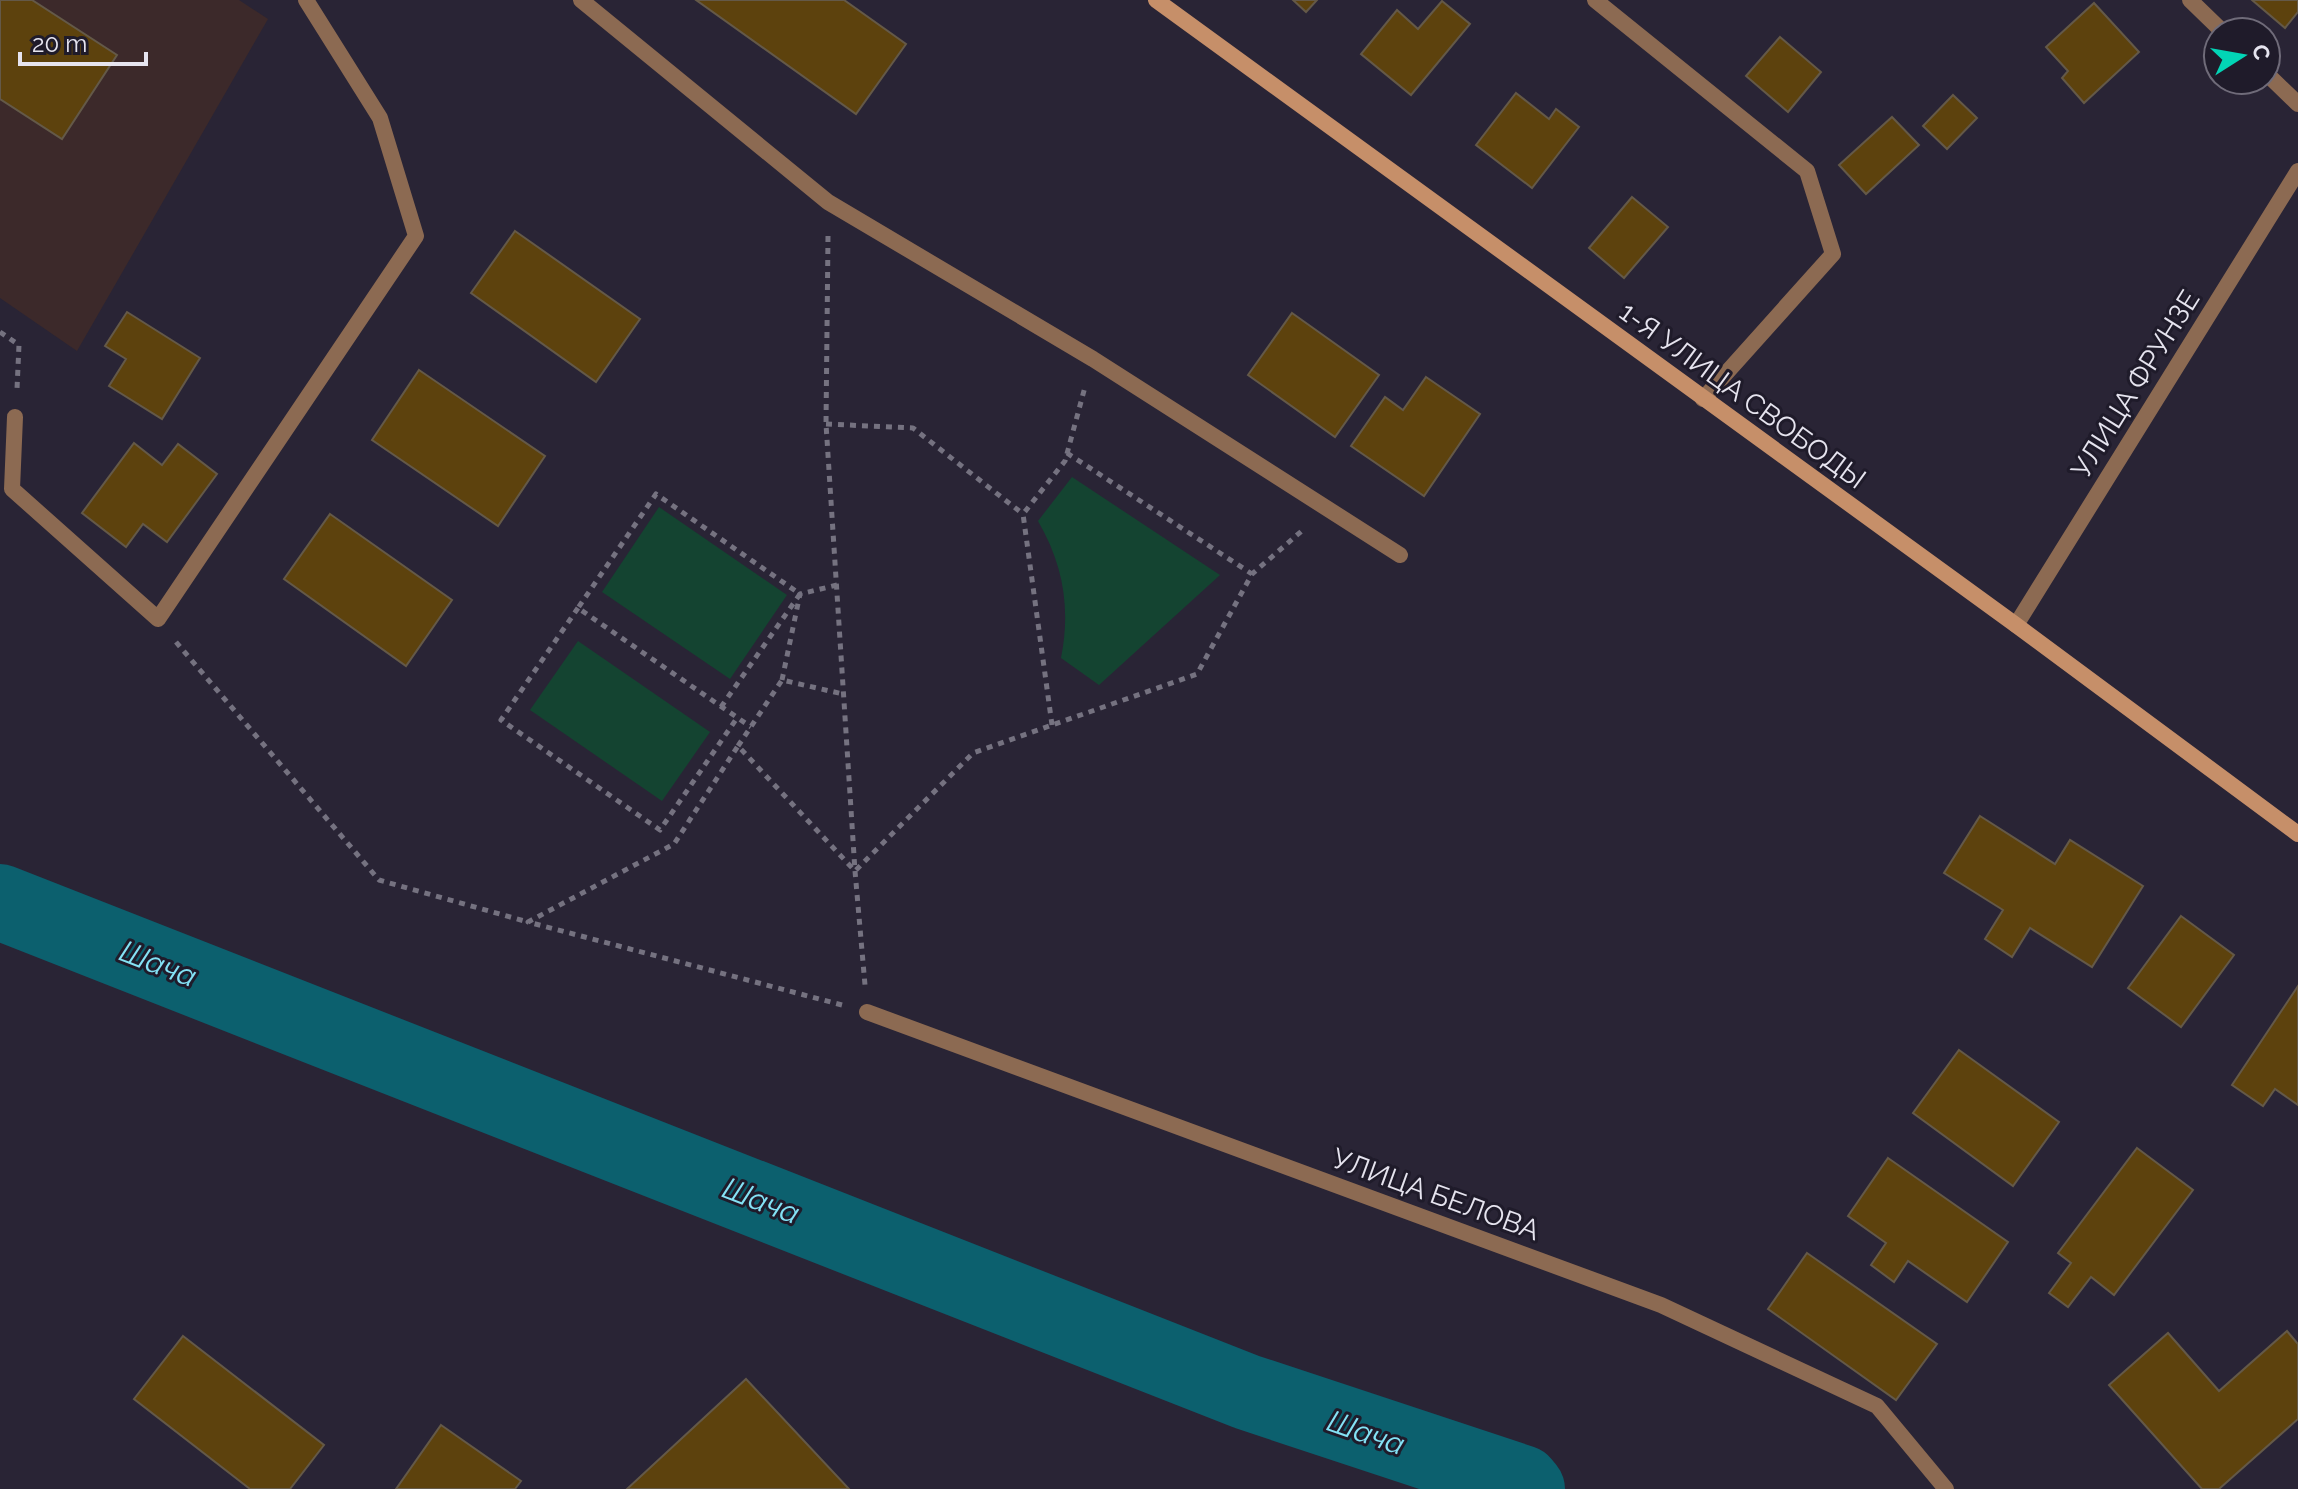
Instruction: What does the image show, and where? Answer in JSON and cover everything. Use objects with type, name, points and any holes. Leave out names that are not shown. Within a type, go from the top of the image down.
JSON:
[{"type":"street","points":[[15,417],[12,489],[158,619],[416,236],[380,118],[306,0]]},
{"type":"street","points":[[581,0],[828,202],[1093,359],[1400,555]]},
{"type":"street","name":"1-Я УЛИЦА СВОБОДЫ","points":[[1156,0],[2016,625],[2298,834]]},
{"type":"street","points":[[1595,0],[1807,171],[1833,254],[1703,399]]},
{"type":"street","points":[[2190,0],[2206,16]]},
{"type":"street","points":[[2282,88],[2298,104]]},
{"type":"street","name":"УЛИЦА ФРУНЗЕ","points":[[2016,625],[2298,171]]},
{"type":"street","name":"УЛИЦА БЕЛОВА","points":[[867,1012],[1661,1305],[1877,1406],[1946,1489]]},
{"type":"path","points":[[158,619],[379,880],[867,1012],[826,424],[828,202]]},
{"type":"path","points":[[0,332],[19,345],[15,417]]},
{"type":"path","points":[[1023,514],[1065,461],[1093,359]]},
{"type":"path","points":[[826,424],[913,428],[1023,514],[1052,725]]},
{"type":"path","points":[[1067,453],[1252,574]]},
{"type":"path","points":[[737,718],[660,830],[501,720],[656,494],[800,594]]},
{"type":"path","points":[[855,871],[973,753],[1197,674],[1252,574],[1329,508]]},
{"type":"path","points":[[721,707],[800,594],[837,585]]},
{"type":"path","points":[[528,922],[674,844],[782,680],[800,594]]},
{"type":"path","points":[[578,608],[751,727]]},
{"type":"path","points":[[782,680],[843,694]]},
{"type":"path","points":[[738,746],[855,871]]},
{"type":"shaded area","points":[[0,0],[239,0],[268,19],[77,351],[0,298]]},
{"type":"green space","points":[[1072,477],[1220,575],[1099,685],[1061,658],[1065,622],[1063,587],[1054,554],[1038,521]]},
{"type":"green space","points":[[659,507],[787,595],[730,679],[602,592]]},
{"type":"green space","points":[[578,641],[710,732],[662,801],[530,710]]},
{"type":"building","points":[[0,0],[32,0],[117,55],[62,139],[0,99]]},
{"type":"building","points":[[696,0],[844,0],[906,44],[856,114]]},
{"type":"building","points":[[1293,0],[1317,0],[1306,12]]},
{"type":"building","points":[[2252,0],[2298,0],[2298,12],[2285,28],[2282,16],[2271,16]]},
{"type":"building","points":[[1442,1],[1470,24],[1411,95],[1361,54],[1397,10],[1418,29]]},
{"type":"building","points":[[2094,3],[2139,52],[2084,103],[2062,78],[2068,71],[2046,47]]},
{"type":"building","points":[[1780,37],[1821,72],[1788,112],[1746,76]]},
{"type":"building","points":[[1516,93],[1549,119],[1556,109],[1579,127],[1532,188],[1476,145]]},
{"type":"building","points":[[1953,95],[1977,118],[1947,149],[1923,126]]},
{"type":"building","points":[[1892,117],[1919,145],[1866,194],[1839,165]]},
{"type":"building","points":[[1632,197],[1668,227],[1624,278],[1589,248]]},
{"type":"building","points":[[515,231],[640,319],[596,382],[471,293]]},
{"type":"building","points":[[127,312],[200,358],[162,419],[109,386],[126,359],[105,346]]},
{"type":"building","points":[[1292,313],[1379,375],[1335,437],[1248,375]]},
{"type":"building","points":[[419,370],[545,456],[498,526],[372,440]]},
{"type":"building","points":[[1426,377],[1480,414],[1424,496],[1351,446],[1385,397],[1403,410]]},
{"type":"building","points":[[134,443],[162,465],[178,444],[217,474],[167,542],[143,524],[126,547],[82,513]]},
{"type":"building","points":[[330,514],[452,600],[406,666],[284,579]]},
{"type":"building","points":[[1980,816],[2055,864],[2070,840],[2143,886],[2092,967],[2030,928],[2012,957],[1985,939],[2003,910],[1944,873]]},
{"type":"building","points":[[2181,916],[2234,955],[2181,1027],[2128,988]]},
{"type":"building","points":[[2298,986],[2298,1105],[2275,1089],[2263,1106],[2232,1085]]},
{"type":"building","points":[[1959,1050],[2059,1122],[2013,1186],[1913,1113]]},
{"type":"building","points":[[2137,1148],[2193,1190],[2114,1295],[2091,1277],[2068,1307],[2049,1293],[2071,1263],[2058,1253]]},
{"type":"building","points":[[1888,1158],[2008,1242],[1967,1302],[1908,1261],[1894,1282],[1871,1265],[1886,1243],[1848,1216]]},
{"type":"building","points":[[1807,1253],[1937,1344],[1896,1400],[1768,1309]]},
{"type":"building","points":[[2287,1331],[2298,1344],[2298,1419],[2219,1489],[2202,1489],[2109,1385],[2168,1333],[2219,1391]]},
{"type":"building","points":[[183,1336],[324,1445],[290,1489],[250,1489],[134,1399]]},
{"type":"building","points":[[746,1379],[849,1489],[627,1489]]},
{"type":"building","points":[[441,1425],[521,1481],[515,1489],[396,1489]]},
{"type":"waterway","name":"Шача","points":[[0,902],[1247,1392],[1522,1483],[1527,1489]]}]
